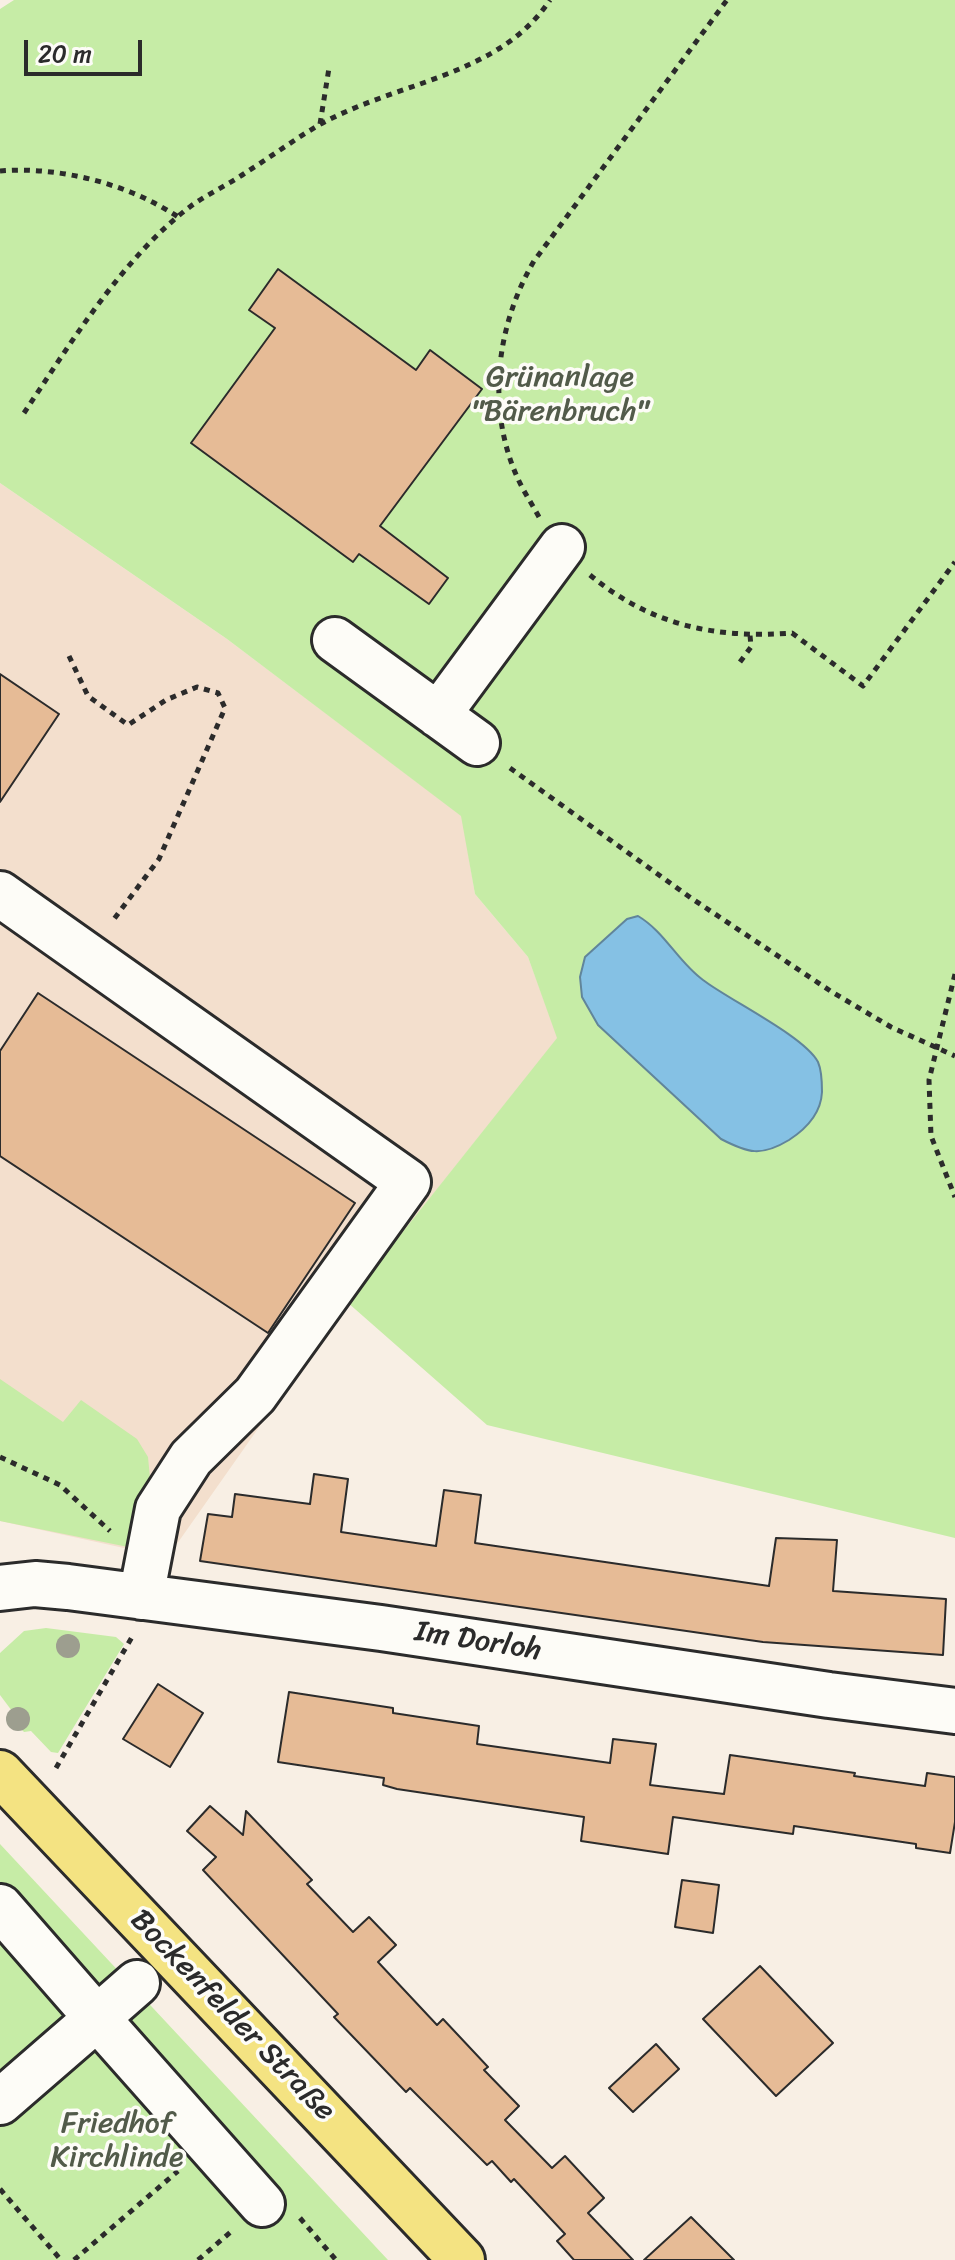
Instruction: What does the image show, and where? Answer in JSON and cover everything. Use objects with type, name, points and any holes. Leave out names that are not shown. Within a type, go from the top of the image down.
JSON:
[{"type":"main road","name":"Bockenfelder Straße","points":[[0,1773],[462,2260]]},
{"type":"street","points":[[438,715],[562,547]]},
{"type":"street","points":[[335,640],[477,743]]},
{"type":"street","points":[[0,894],[408,1182],[255,1395],[191,1458],[158,1509],[138,1616]]},
{"type":"street","name":"Im Dorloh","points":[[0,1588],[35,1584],[138,1616],[381,1628],[955,1711]]},
{"type":"street","points":[[0,1907],[262,2204]]},
{"type":"street","points":[[0,2102],[137,1983]]},
{"type":"path","points":[[24,413],[100,302],[142,253],[191,206],[352,108],[503,48],[528,28],[550,0]]},
{"type":"path","points":[[727,0],[534,261],[518,289],[502,342],[498,383],[504,435],[518,478],[546,529],[575,563],[612,593],[659,618],[714,633],[792,633],[863,686],[955,562]]},
{"type":"path","points":[[320,125],[329,68]]},
{"type":"path","points":[[0,171],[79,176],[156,202],[178,217]]},
{"type":"path","points":[[740,662],[751,647],[750,635]]},
{"type":"path","points":[[69,656],[88,696],[128,725],[166,700],[197,687],[218,693],[225,708],[159,859],[87,956]]},
{"type":"path","points":[[477,743],[742,932],[867,1013],[955,1056]]},
{"type":"path","points":[[955,974],[929,1080],[931,1136],[955,1197]]},
{"type":"path","points":[[0,1457],[60,1485],[106,1525],[114,1537]]},
{"type":"path","points":[[56,1768],[138,1616]]},
{"type":"path","points":[[74,2260],[210,2145]]},
{"type":"path","points":[[0,2189],[61,2260]]},
{"type":"shaded area","points":[[0,483],[227,639],[462,816],[475,894],[528,957],[558,1038],[347,1302],[172,1551],[124,1548],[0,1521]]},
{"type":"green space","name":"Grünanlage \"Bärenbruch\"","points":[[14,0],[955,0],[955,1538],[487,1425],[347,1302],[557,1038],[528,957],[475,894],[461,816],[227,639],[0,483],[0,9]]},
{"type":"green space","points":[[0,1379],[63,1422],[81,1400],[137,1439],[148,1457],[150,1478],[136,1513],[133,1548],[0,1521]]},
{"type":"green space","points":[[46,1628],[116,1637],[124,1644],[58,1753],[51,1752],[31,1731],[24,1732],[12,1719],[12,1711],[0,1695],[0,1653],[24,1631]]},
{"type":"green space","name":"Friedhof Kirchlinde","points":[[0,1844],[388,2260],[0,2260]]},
{"type":"water","points":[[638,916],[656,930],[703,980],[798,1041],[818,1062],[822,1085],[819,1107],[807,1126],[789,1140],[770,1149],[755,1151],[721,1139],[598,1025],[582,997],[580,977],[585,957],[627,919]]},
{"type":"building","points":[[278,269],[416,370],[430,350],[482,389],[380,526],[448,578],[429,604],[359,554],[353,562],[191,443],[275,328],[249,310]]},
{"type":"building","points":[[0,674],[59,714],[0,802]]},
{"type":"building","points":[[38,993],[355,1203],[268,1333],[0,1156],[0,1051]]},
{"type":"building","points":[[314,1474],[348,1479],[341,1532],[436,1546],[444,1490],[481,1495],[475,1543],[769,1586],[776,1538],[837,1540],[833,1591],[946,1599],[943,1655],[763,1642],[200,1561],[208,1514],[232,1517],[235,1494],[310,1504]]},
{"type":"building","points":[[158,1684],[203,1713],[170,1767],[123,1739]]},
{"type":"building","points":[[289,1692],[393,1708],[393,1713],[479,1726],[477,1744],[610,1763],[613,1739],[656,1744],[650,1785],[724,1794],[730,1755],[925,1786],[927,1773],[955,1777],[955,1822],[950,1853],[916,1848],[916,1844],[794,1826],[793,1834],[673,1817],[668,1854],[581,1841],[584,1817],[397,1789],[383,1785],[384,1778],[278,1762]]},
{"type":"building","points":[[210,1806],[243,1835],[246,1811],[312,1880],[307,1884],[353,1932],[369,1917],[396,1945],[378,1962],[437,2025],[443,2019],[488,2067],[484,2070],[519,2106],[505,2120],[552,2168],[565,2156],[604,2198],[588,2213],[633,2260],[574,2260],[557,2241],[565,2234],[514,2179],[511,2182],[492,2161],[487,2165],[410,2088],[406,2092],[334,2017],[338,2014],[203,1870],[216,1857],[187,1831]]},
{"type":"building","points":[[682,1880],[719,1885],[713,1933],[675,1927]]},
{"type":"building","points":[[760,1966],[833,2043],[776,2096],[703,2019]]},
{"type":"building","points":[[656,2044],[679,2069],[633,2112],[609,2088]]},
{"type":"building","points":[[691,2217],[734,2260],[644,2260]]}]
